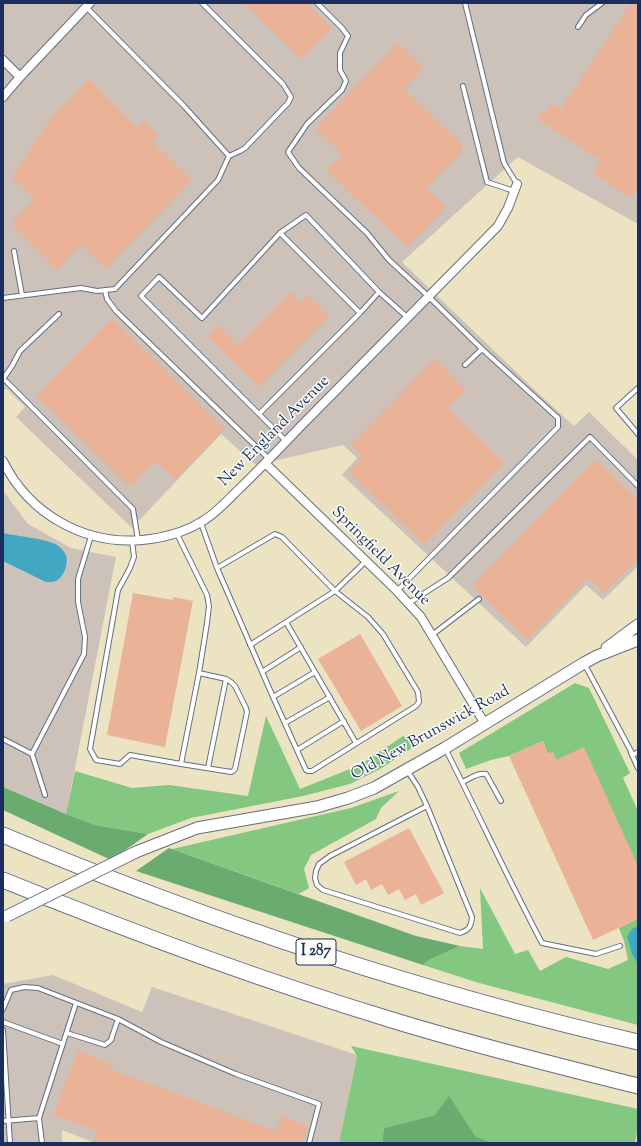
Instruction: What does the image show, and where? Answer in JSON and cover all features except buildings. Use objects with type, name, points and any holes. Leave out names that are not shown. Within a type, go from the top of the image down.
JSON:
[{"type":"highway","name":"I 287","points":[[3,835],[168,901],[329,956],[414,983],[506,1009],[638,1042]]},
{"type":"highway","name":"I 287","points":[[3,880],[107,922],[187,952],[322,998],[463,1041],[638,1086]]},
{"type":"main road","name":"Old New Brunswick Road","points":[[597,656],[638,625]]},
{"type":"main road","name":"Old New Brunswick Road","points":[[5,917],[136,852],[196,828],[317,807],[348,798],[374,788],[445,748],[584,663],[597,656],[638,640]]},
{"type":"street","points":[[3,97],[88,5]]},
{"type":"street","points":[[3,60],[20,77]]},
{"type":"street","name":"New England Avenue","points":[[3,461],[13,479],[34,504],[43,512],[61,524],[91,536],[115,540],[135,540],[163,537],[177,534],[201,523],[213,514],[267,462],[498,226],[508,208],[516,188]]},
{"type":"street","name":"Springfield Avenue","points":[[267,462],[409,603],[421,617],[485,724]]},
{"type":"lane","points":[[3,298],[81,288],[97,291],[115,289],[218,180],[229,156],[244,148],[288,103],[290,97],[283,84],[202,3]]},
{"type":"lane","points":[[317,3],[348,36],[340,53],[340,70],[346,81],[342,90],[307,124],[288,152],[299,168],[367,233],[389,260],[482,349],[558,418],[558,427],[397,591]]},
{"type":"lane","points":[[465,3],[504,163],[516,188]]},
{"type":"lane","points":[[578,27],[586,15],[602,3]]},
{"type":"lane","points":[[88,5],[184,106],[229,156]]},
{"type":"lane","points":[[462,86],[487,182],[516,188]]},
{"type":"lane","points":[[286,441],[141,296],[159,277],[202,318],[280,233],[306,215],[379,292],[407,318]]},
{"type":"lane","points":[[280,233],[360,313]]},
{"type":"lane","points":[[14,251],[22,295]]},
{"type":"lane","points":[[105,290],[107,299],[116,311],[267,462]]},
{"type":"lane","points":[[258,414],[360,313],[379,292]]},
{"type":"lane","points":[[59,314],[20,352],[3,379],[133,510],[135,540],[134,557],[118,590],[90,749],[96,760],[120,764],[130,755],[231,772],[233,771],[247,712],[246,708],[235,686],[231,682],[226,679],[199,674]]},
{"type":"lane","points":[[465,365],[482,349]]},
{"type":"lane","points":[[638,388],[616,408],[638,434]]},
{"type":"lane","points":[[409,603],[448,578],[590,437],[638,486]]},
{"type":"lane","points":[[201,523],[217,568],[306,770],[312,771],[416,706],[419,702],[418,692],[383,634],[368,617],[335,591],[282,537],[275,534],[217,568]]},
{"type":"lane","points":[[177,534],[207,595],[209,606],[199,674],[181,764]]},
{"type":"lane","points":[[45,795],[32,754],[84,654],[85,636],[78,602],[78,579],[91,536]]},
{"type":"lane","points":[[250,645],[335,591],[366,561]]},
{"type":"lane","points":[[432,635],[479,599]]},
{"type":"lane","points":[[286,622],[356,743]]},
{"type":"lane","points":[[262,672],[301,647]]},
{"type":"lane","points":[[584,663],[633,755],[638,752]]},
{"type":"lane","points":[[273,697],[315,672]]},
{"type":"lane","points":[[208,768],[226,679]]},
{"type":"lane","points":[[285,723],[330,697]]},
{"type":"lane","points":[[297,750],[344,721]]},
{"type":"lane","points":[[3,740],[32,754]]},
{"type":"lane","points":[[445,748],[512,887],[542,943],[596,954],[620,946]]},
{"type":"lane","points":[[630,749],[638,768]]},
{"type":"lane","points":[[407,770],[418,787],[426,806],[472,917],[470,927],[466,931],[460,933],[323,890],[317,885],[315,878],[319,864],[330,856],[426,806]]},
{"type":"lane","points":[[462,782],[477,775],[486,774],[501,801]]},
{"type":"lane","points":[[3,1009],[11,990],[24,987],[38,988],[118,1019],[160,1042],[236,1074],[318,1104],[309,1143]]},
{"type":"lane","points":[[42,1143],[39,1118],[76,1003]]},
{"type":"lane","points":[[67,1033],[105,1045],[111,1040],[118,1019]]},
{"type":"lane","points":[[3,1022],[63,1044]]},
{"type":"lane","points":[[3,1030],[10,1143]]},
{"type":"lane","points":[[3,1121],[39,1118]]},
{"type":"shaded area","points":[[3,3],[638,3],[638,224],[518,157],[402,262],[574,426],[589,412],[638,460],[638,566],[603,600],[586,585],[526,647],[342,475],[357,458],[343,445],[256,465],[221,434],[132,528],[16,417],[25,407],[7,389],[3,390]]},
{"type":"shaded area","points":[[3,491],[28,524],[71,548],[116,557],[66,814],[3,787]]},
{"type":"shaded area","points":[[53,975],[142,1012],[152,987],[357,1055],[339,1143],[90,1143],[90,1141],[62,1130],[62,1143],[3,1143],[3,984]]},
{"type":"green space","points":[[575,683],[589,688],[630,773],[623,778],[638,811],[638,866],[556,760],[553,752],[548,754],[543,741],[509,756],[491,760],[466,769],[459,753]]},
{"type":"green space","points":[[266,716],[300,789],[360,765],[403,736],[418,744],[380,769],[350,784],[303,796],[191,818],[148,834],[95,825],[66,814],[75,771],[132,788],[169,785],[248,796]]},
{"type":"green space","points":[[3,787],[95,825],[148,834],[111,860],[3,810]]},
{"type":"green space","points":[[399,791],[381,808],[376,819],[311,855],[304,869],[309,888],[299,894],[172,849],[351,808]]},
{"type":"green space","points":[[169,848],[416,936],[460,946],[429,960],[423,965],[136,871]]},
{"type":"green space","points":[[480,888],[515,954],[528,950],[540,971],[566,957],[608,969],[628,960],[624,941],[619,928],[638,919],[638,1025],[479,983],[423,965],[429,960],[460,946],[483,949]]},
{"type":"green space","points":[[351,1046],[638,1109],[638,1127],[635,1143],[494,1143],[475,1136],[435,1115],[384,1128],[382,1143],[339,1143],[357,1056]]},
{"type":"green space","points":[[449,1096],[475,1136],[494,1143],[382,1143],[384,1128],[435,1115]]},
{"type":"water","points":[[3,533],[39,539],[53,543],[61,548],[66,555],[67,563],[64,572],[59,579],[52,582],[46,582],[3,561]]},
{"type":"water","points":[[638,926],[638,964],[632,954],[627,936],[632,929]]}]
